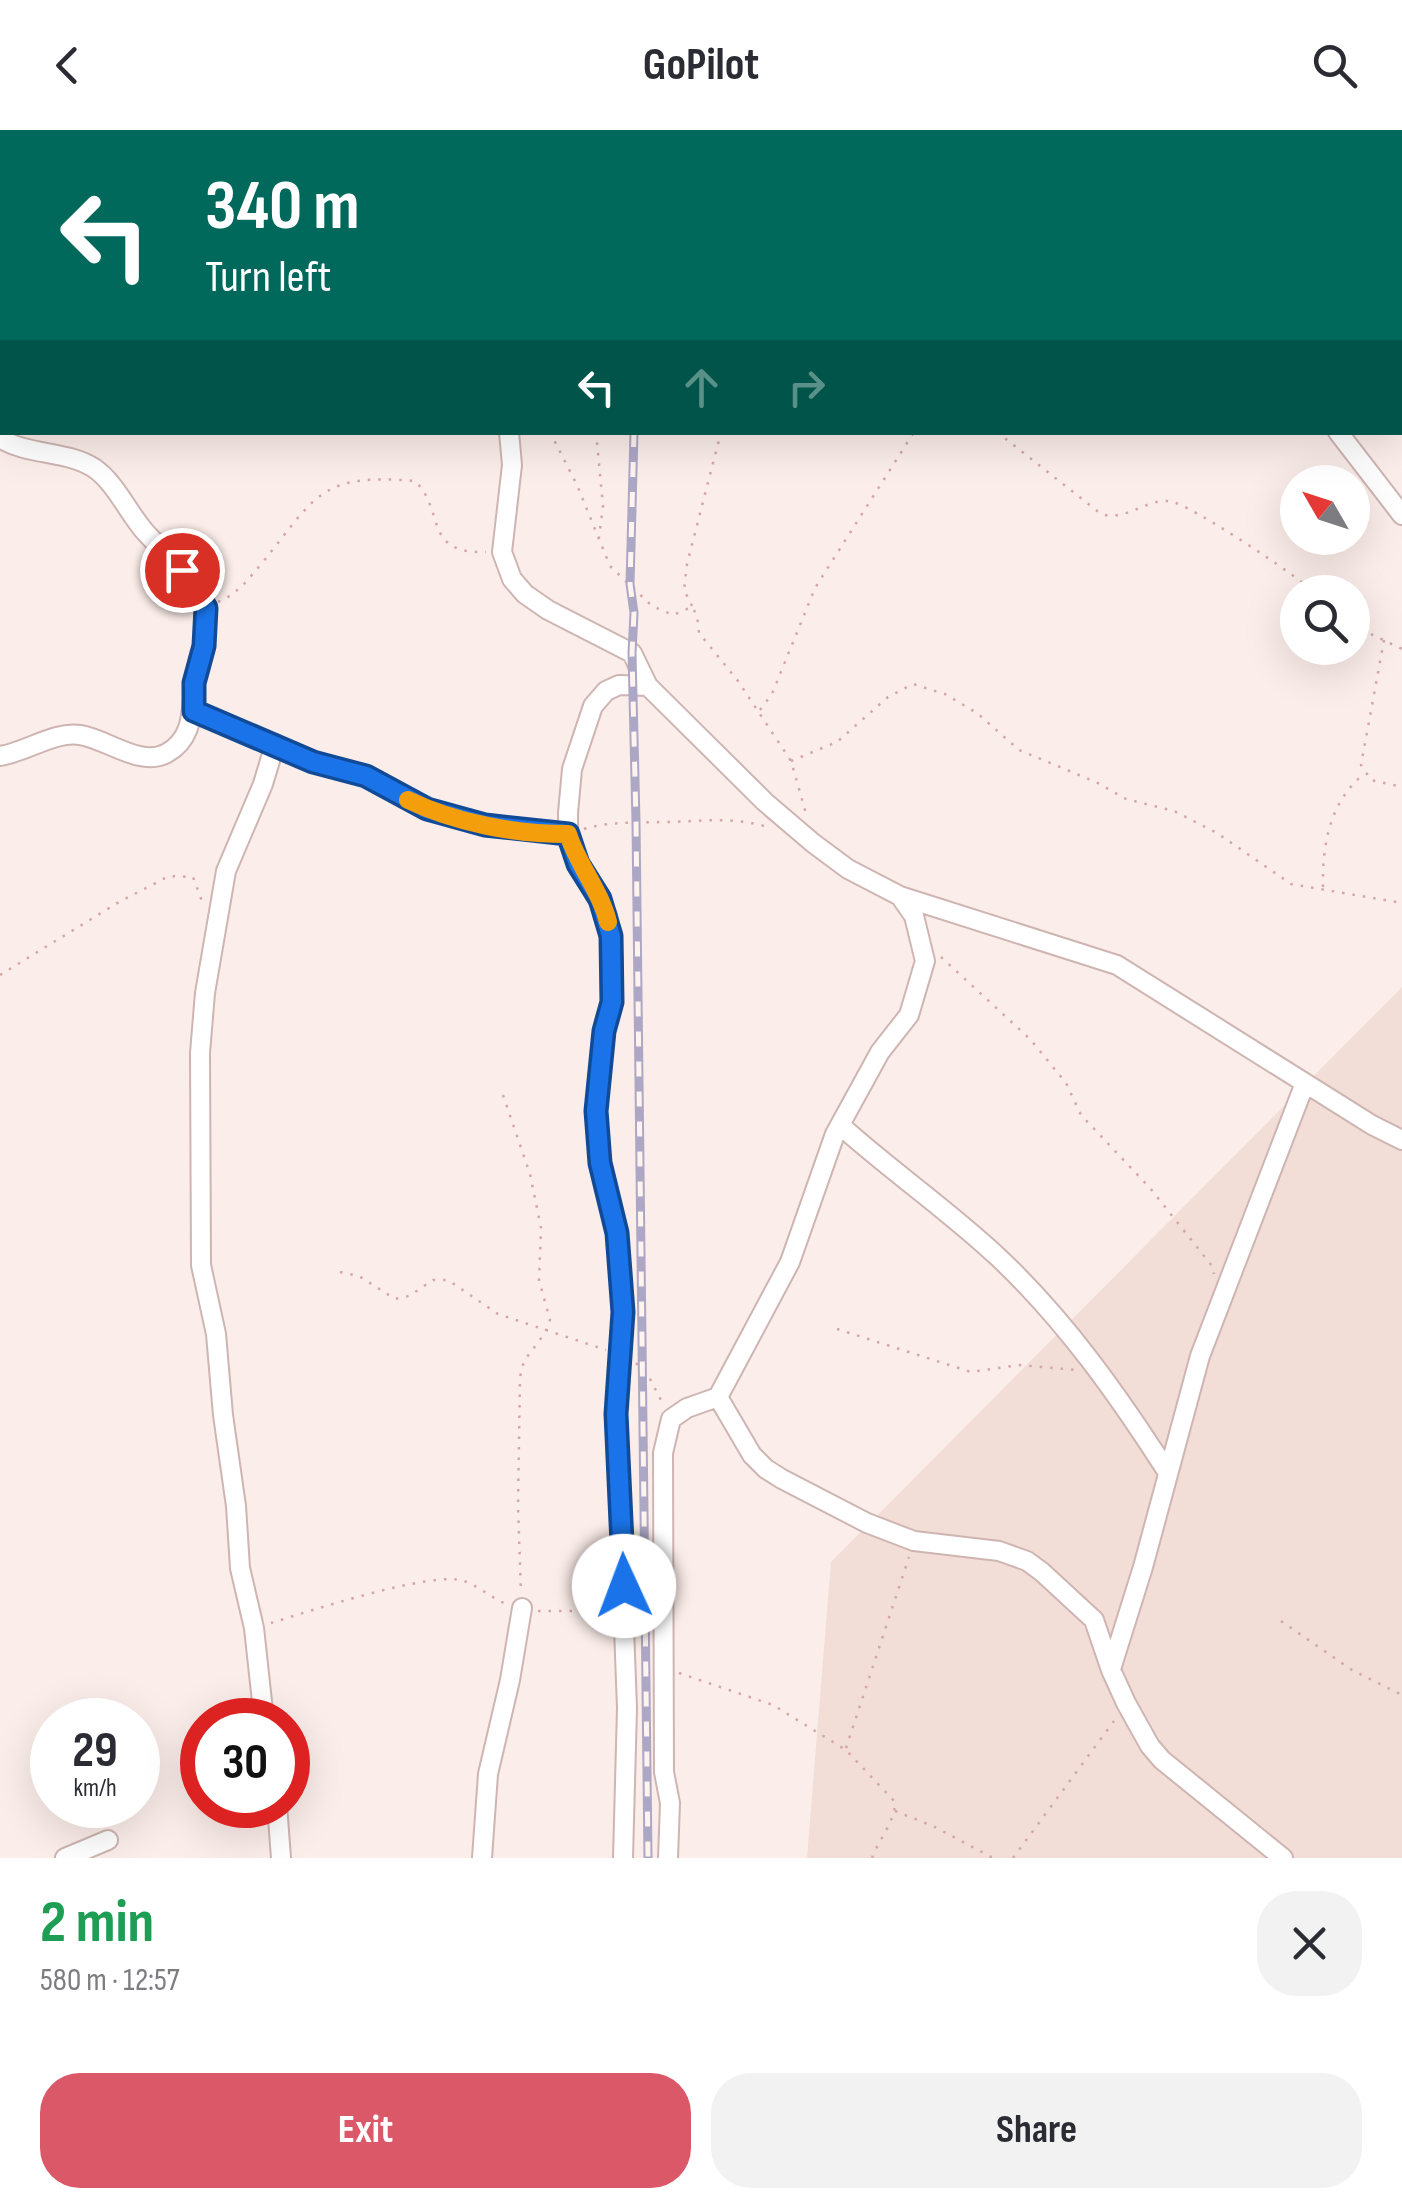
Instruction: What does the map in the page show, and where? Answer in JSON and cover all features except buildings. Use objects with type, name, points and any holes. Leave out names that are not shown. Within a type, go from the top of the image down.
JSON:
[{"type":"street","points":[[509,435],[512,465],[502,552],[512,578],[525,594],[548,610],[632,653],[648,686],[765,802],[813,843],[848,869],[900,896],[1117,965],[1402,1140]]},
{"type":"street","points":[[1340,435],[1402,516]]},
{"type":"street","points":[[0,438],[12,446],[92,466],[145,532],[182,570],[206,608],[204,646],[194,683],[194,711],[184,735],[169,752],[151,759],[80,735],[62,735],[25,751],[0,756]]},
{"type":"street","points":[[623,1858],[627,1708],[616,1414],[623,1312],[617,1233],[600,1163],[596,1111],[604,1031],[612,1002],[611,936],[600,899],[578,864],[568,834],[572,770],[593,706],[606,691],[619,685],[648,686]]},
{"type":"street","points":[[194,711],[313,762],[366,776],[427,809],[485,825],[568,834]]},
{"type":"street","points":[[262,1698],[254,1628],[240,1568],[216,1334],[201,1265],[200,1053],[204,992],[226,871],[263,784],[275,744]]},
{"type":"street","points":[[668,1858],[670,1802],[664,1772],[664,1454],[672,1419],[687,1408],[718,1397],[790,1262],[840,1124],[880,1052],[909,1014],[925,961],[920,931],[900,896]]},
{"type":"street","points":[[1110,1670],[1200,1356],[1305,1083]]},
{"type":"street","points":[[840,1124],[998,1257],[1048,1308],[1098,1370],[1168,1472]]},
{"type":"street","points":[[718,1397],[736,1431],[766,1469],[867,1523],[914,1541],[999,1551],[1027,1561],[1079,1602],[1094,1620],[1110,1670],[1150,1746],[1283,1858]]},
{"type":"street","points":[[482,1858],[488,1774],[522,1608]]},
{"type":"street","points":[[279,1828],[281,1858]]},
{"type":"street","points":[[65,1858],[108,1840]]},
{"type":"path","points":[[552,435],[610,566],[652,606],[673,614],[692,608]]},
{"type":"path","points":[[596,435],[603,506],[598,538]]},
{"type":"path","points":[[719,435],[684,590],[698,615],[699,633],[738,681],[791,761],[813,843]]},
{"type":"path","points":[[760,711],[772,694],[815,588],[912,435]]},
{"type":"path","points":[[1002,435],[1101,514],[1114,516],[1156,502],[1178,503],[1291,575]]},
{"type":"path","points":[[206,608],[236,594],[305,509],[338,484],[415,481],[424,490],[443,540],[456,549],[502,552]]},
{"type":"path","points":[[1370,634],[1402,649]]},
{"type":"path","points":[[1384,640],[1362,755],[1364,774],[1371,780],[1402,787]]},
{"type":"path","points":[[791,761],[838,742],[888,697],[912,684],[946,694],[976,713],[1018,750],[1096,782],[1126,800],[1174,810],[1217,833],[1290,884],[1402,902]]},
{"type":"path","points":[[1323,888],[1322,864],[1330,821],[1336,805],[1364,774]]},
{"type":"path","points":[[568,834],[616,822],[707,818],[766,826]]},
{"type":"path","points":[[0,975],[169,876],[194,878],[204,911]]},
{"type":"path","points":[[937,952],[1030,1039],[1066,1082],[1080,1115],[1150,1188],[1212,1266],[1220,1299]]},
{"type":"path","points":[[503,1096],[530,1174],[541,1228],[538,1280],[550,1320],[524,1361],[520,1377],[518,1506],[522,1608]]},
{"type":"path","points":[[340,1272],[360,1276],[395,1299],[409,1296],[433,1280],[448,1280],[498,1314],[621,1352],[650,1379],[672,1419]]},
{"type":"path","points":[[837,1329],[971,1372],[1019,1365],[1098,1370]]},
{"type":"path","points":[[846,1750],[914,1541]]},
{"type":"path","points":[[254,1628],[430,1580],[465,1581],[522,1608],[545,1612],[593,1611],[625,1621]]},
{"type":"path","points":[[1281,1620],[1352,1670],[1402,1696]]},
{"type":"path","points":[[665,1669],[773,1705],[846,1750],[895,1802],[895,1811],[872,1858]]},
{"type":"path","points":[[1013,1858],[1074,1780],[1126,1703]]},
{"type":"path","points":[[895,1811],[934,1826],[993,1858]]},
{"type":"shaded area","points":[[1402,987],[1402,1858],[807,1858],[831,1562]]},
{"type":"railway","points":[[634,435],[630,584],[634,613],[648,1858]]},
{"type":"slow traffic","points":[[408,800],[485,825],[568,834],[578,864],[600,899],[608,922]]},
{"type":"route","points":[[182,570],[206,608],[204,646],[194,683],[194,711],[313,762],[366,776],[427,809],[485,825],[568,834],[578,864],[600,899],[611,936],[613,964],[612,1002],[604,1031],[596,1111],[600,1163],[617,1233],[623,1312],[616,1414],[624,1586]]}]
